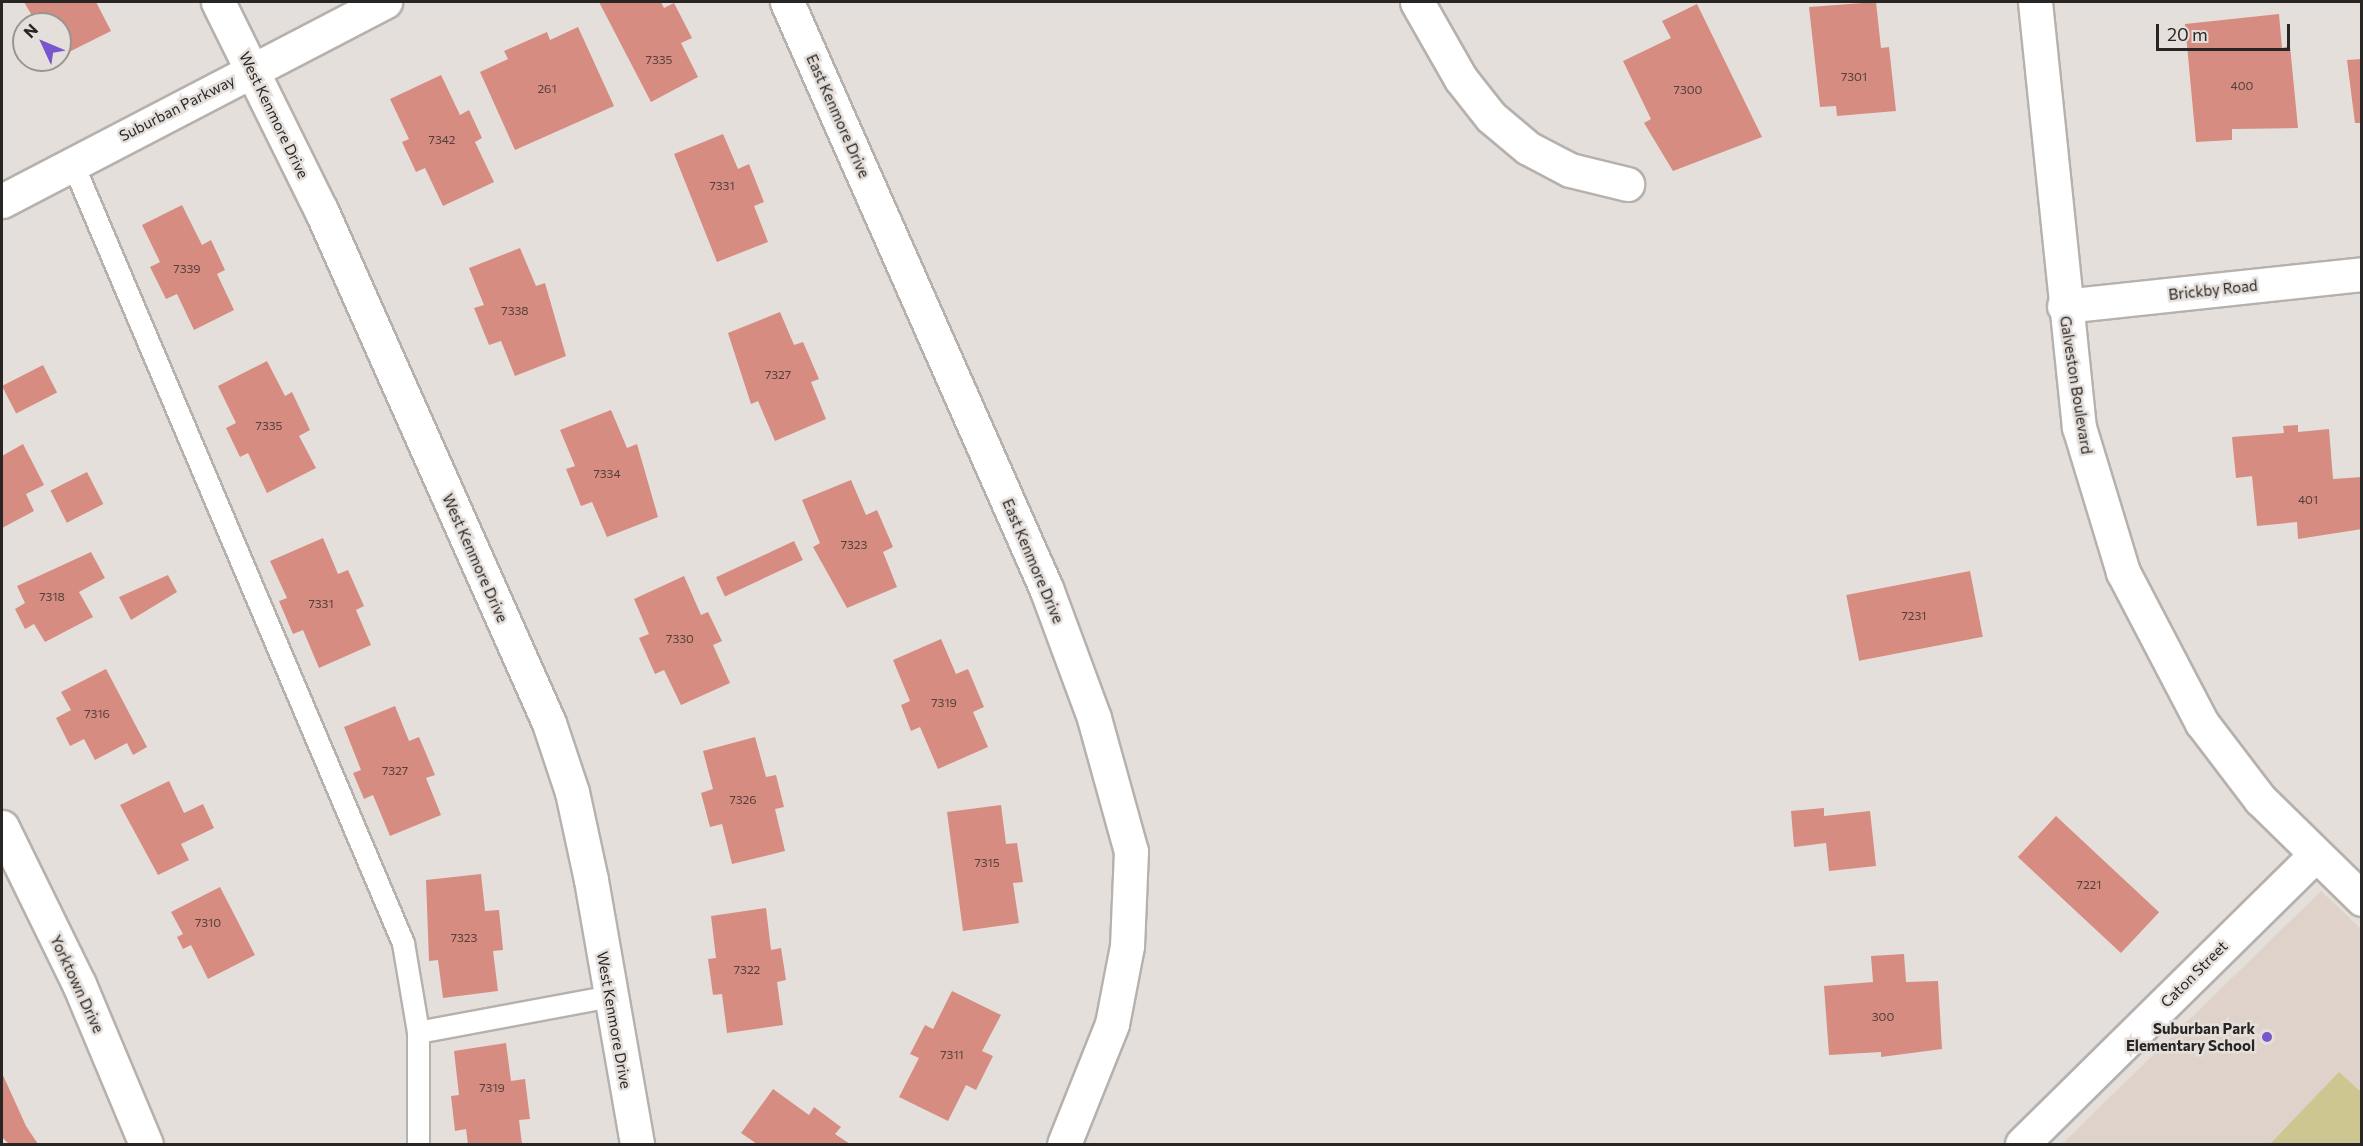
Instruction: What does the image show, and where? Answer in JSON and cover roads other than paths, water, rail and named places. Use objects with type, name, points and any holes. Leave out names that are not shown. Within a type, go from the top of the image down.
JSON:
[{"type":"street","name":"West Kenmore Drive","points":[[218,2],[321,210],[549,723],[572,792],[637,1144]]},
{"type":"street","name":"Suburban Parkway","points":[[2,201],[72,162],[385,2]]},
{"type":"street","name":"East Kenmore Drive","points":[[787,2],[1046,588],[1094,718],[1131,851],[1127,946],[1112,1024],[1064,1144]]},
{"type":"street","points":[[1417,2],[1461,79],[1491,117],[1528,148],[1570,170],[1627,184]]},
{"type":"street","name":"Galveston Boulevard","points":[[2035,2],[2064,306],[2079,427],[2122,572],[2202,723],[2260,799],[2361,900]]},
{"type":"street","name":"Brickby Road","points":[[2064,306],[2361,274]]},
{"type":"street","name":"Yorktown Drive","points":[[2,827],[79,984],[146,1144]]},
{"type":"street","name":"Caton Street","points":[[2022,1144],[2315,855]]},
{"type":"lane","points":[[72,162],[404,943],[418,1032],[418,1144]]},
{"type":"lane","points":[[418,1032],[610,996]]},
{"type":"place","name":"Suburban Park Elementary School","points":[[2267,1037]]}]
